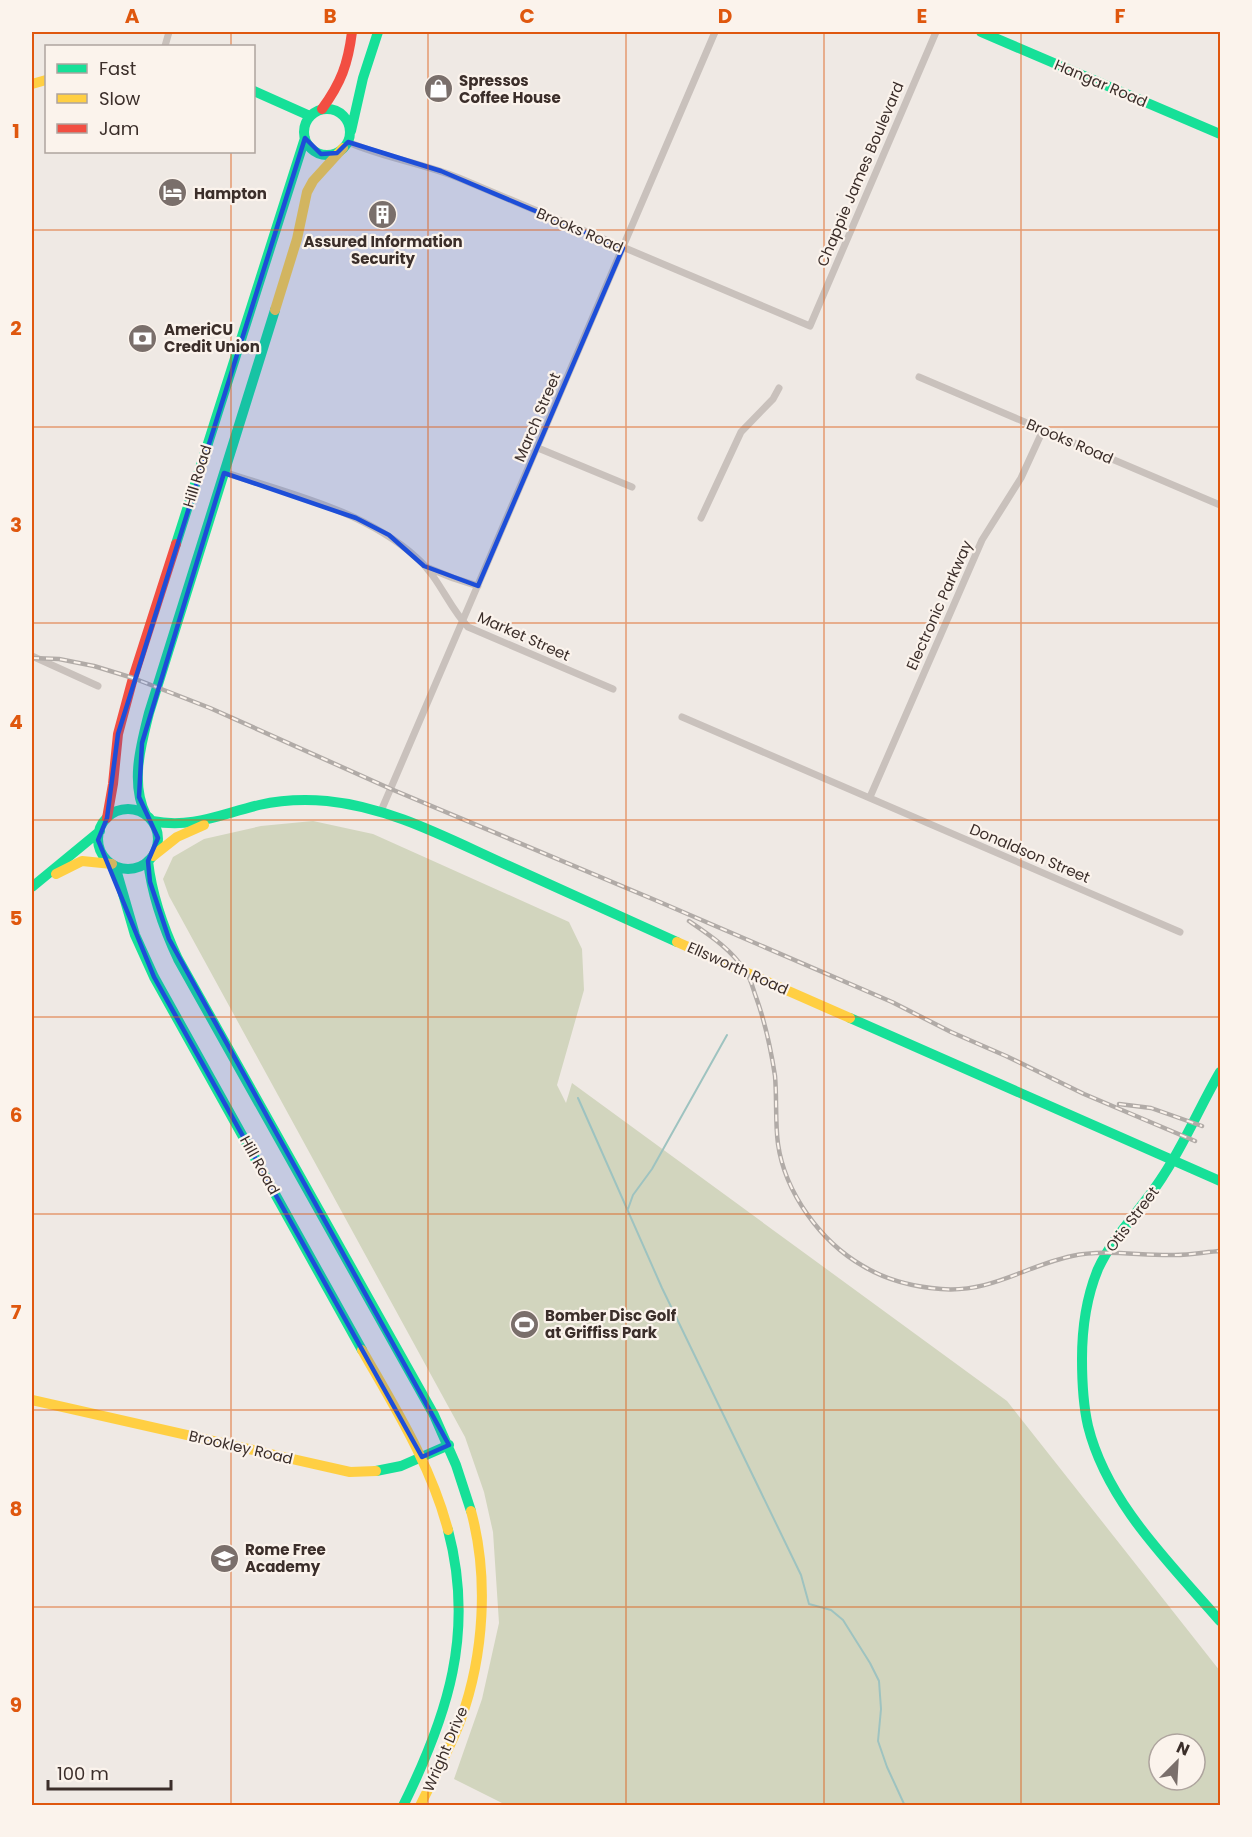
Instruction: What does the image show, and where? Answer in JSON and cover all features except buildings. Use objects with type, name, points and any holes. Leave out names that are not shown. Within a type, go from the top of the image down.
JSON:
[{"type":"main road","points":[[352,32],[347,68],[337,89],[322,109],[310,116],[304,130],[309,146],[321,154],[329,155],[347,142],[363,78],[378,32]]},
{"type":"main road","name":"Hangar Road","points":[[981,32],[1221,134]]},
{"type":"main road","points":[[255,91],[310,116]]},
{"type":"main road","points":[[322,109],[330,109],[343,115],[347,121],[347,142]]},
{"type":"main road","name":"Hill Road","points":[[107,818],[118,734],[134,678],[305,138]]},
{"type":"main road","name":"Hill Road","points":[[149,818],[139,797],[138,782],[142,743],[149,713],[299,232],[308,192],[317,177],[347,142]]},
{"type":"main road","name":"Ellsworth Road","points":[[149,818],[175,826],[273,802],[317,800],[381,811],[414,823],[747,973],[1221,1181]]},
{"type":"main road","name":"Ellsworth Road","points":[[151,858],[177,837],[245,808]]},
{"type":"main road","points":[[35,885],[82,861],[132,869],[141,866],[151,858],[157,847],[156,829],[149,818],[130,810],[114,813],[107,818],[98,840],[105,858],[113,865]]},
{"type":"main road","points":[[35,885],[100,831]]},
{"type":"main road","name":"Hill Road","points":[[151,858],[152,893],[156,909],[178,959],[434,1415],[448,1445]]},
{"type":"main road","name":"Hill Road","points":[[113,865],[135,935],[154,977],[422,1457]]},
{"type":"main road","name":"Otis Street","points":[[1221,1072],[1207,1092],[1173,1160],[1151,1196],[1117,1234],[1102,1261],[1085,1317],[1080,1359],[1081,1395],[1089,1431],[1099,1460],[1137,1524],[1221,1621]]},
{"type":"main road","name":"Brookley Road","points":[[32,1400],[350,1472],[376,1472],[396,1468],[448,1445]]},
{"type":"main road","name":"Wright Drive","points":[[420,1806],[451,1744],[474,1670],[479,1639],[480,1566],[473,1519],[465,1489],[448,1445]]},
{"type":"main road","name":"Wright Drive","points":[[403,1806],[434,1741],[448,1695],[458,1630],[459,1606],[455,1559],[446,1518],[422,1457]]},
{"type":"street","name":"March Street","points":[[381,811],[715,32]]},
{"type":"street","name":"Chappie James Boulevard","points":[[810,326],[936,32]]},
{"type":"street","name":"Brooks Road","points":[[347,142],[441,171],[810,326]]},
{"type":"street","name":"Brooks Road","points":[[919,377],[1221,504]]},
{"type":"street","points":[[701,518],[741,432],[766,407],[779,388]]},
{"type":"street","name":"Electronic Parkway","points":[[870,797],[982,540],[1021,478],[1043,430]]},
{"type":"street","points":[[538,448],[632,487]]},
{"type":"street","name":"Market Street","points":[[224,472],[316,502],[356,518],[389,536],[424,566],[463,621],[475,631],[613,689]]},
{"type":"street","points":[[424,566],[478,586]]},
{"type":"street","points":[[32,656],[98,686]]},
{"type":"street","points":[[682,717],[870,797]]},
{"type":"street","name":"Donaldson Street","points":[[870,797],[1180,932]]},
{"type":"highlighted area","points":[[305,138],[321,154],[337,153],[348,142],[441,171],[623,248],[478,586],[424,566],[389,535],[356,518],[224,473],[142,743],[139,797],[158,838],[148,861],[150,882],[169,939],[449,1445],[422,1457],[154,977],[98,840],[107,818],[118,734]]},
{"type":"green space","points":[[313,821],[373,834],[569,922],[582,949],[584,990],[557,1085],[566,1103],[572,1083],[1007,1401],[1220,1671],[1220,1805],[508,1806],[454,1779],[482,1699],[499,1623],[493,1532],[484,1492],[465,1437],[169,896],[163,879],[173,857],[204,839],[261,826]]},
{"type":"waterway","points":[[628,1209],[633,1195],[652,1169],[727,1035]]},
{"type":"waterway","points":[[578,1098],[662,1288],[801,1575],[809,1604],[831,1610],[843,1620],[879,1681],[881,1709],[878,1741],[905,1806]]},
{"type":"railway","points":[[32,658],[59,659],[94,666],[133,678],[210,708],[391,789],[892,1002],[1084,1094],[1195,1141]]},
{"type":"railway","points":[[689,921],[728,950],[748,975],[765,1026],[773,1066],[778,1144],[788,1180],[797,1198],[819,1230],[833,1244],[863,1266],[911,1285],[959,1289],[992,1283],[1055,1260],[1085,1254],[1186,1255],[1220,1251]]},
{"type":"railway","points":[[1119,1104],[1151,1108],[1202,1126]]},
{"type":"traffic: fast","points":[[351,131],[363,78],[378,32]]},
{"type":"traffic: fast","points":[[981,32],[1220,134]]},
{"type":"traffic: fast","points":[[255,91],[310,116]]},
{"type":"traffic: fast","points":[[327,109],[343,116],[350,132],[343,148],[327,155],[311,148],[304,132],[311,116],[327,109]]},
{"type":"traffic: fast","points":[[176,544],[305,138]]},
{"type":"traffic: fast","points":[[146,815],[141,803],[138,764],[149,713],[275,310]]},
{"type":"traffic: fast","points":[[152,821],[193,822],[259,805],[301,800],[327,801],[372,809],[436,833],[677,942]]},
{"type":"traffic: fast","points":[[128,809],[149,818],[158,839],[149,860],[128,869],[107,860],[98,839],[107,818],[128,809]]},
{"type":"traffic: fast","points":[[32,887],[100,831]]},
{"type":"traffic: fast","points":[[148,861],[159,911],[178,959],[434,1415],[456,1465],[471,1511]]},
{"type":"traffic: fast","points":[[115,866],[135,935],[154,977],[362,1350]]},
{"type":"traffic: fast","points":[[850,1018],[1220,1181]]},
{"type":"traffic: fast","points":[[1220,1072],[1171,1163],[1112,1244],[1098,1269],[1090,1291],[1086,1313],[1082,1359],[1083,1392],[1088,1426],[1097,1454],[1110,1481],[1142,1531],[1220,1621]]},
{"type":"traffic: fast","points":[[376,1471],[401,1466],[449,1445]]},
{"type":"traffic: fast","points":[[403,1806],[433,1739],[452,1672],[459,1603],[456,1567],[448,1530]]},
{"type":"traffic: slow","points":[[32,84],[45,80]]},
{"type":"traffic: slow","points":[[275,310],[297,239],[307,192],[313,181],[343,148]]},
{"type":"traffic: slow","points":[[153,856],[177,837],[204,825]]},
{"type":"traffic: slow","points":[[56,874],[82,861],[112,864]]},
{"type":"traffic: slow","points":[[677,942],[850,1018]]},
{"type":"traffic: slow","points":[[362,1350],[422,1460],[448,1530]]},
{"type":"traffic: slow","points":[[32,1400],[350,1472],[376,1471]]},
{"type":"traffic: slow","points":[[420,1806],[457,1730],[475,1669],[482,1589],[477,1536],[471,1511]]},
{"type":"traffic: jam","points":[[322,109],[343,73],[352,32]]},
{"type":"traffic: jam","points":[[107,818],[118,734],[133,678],[176,544]]},
{"type":"place","name":"Spressos Coffee House","points":[[438,89]]},
{"type":"place","name":"Hampton","points":[[173,193]]},
{"type":"place","name":"Assured Information Security","points":[[383,214]]},
{"type":"place","name":"AmeriCU Credit Union","points":[[143,338]]},
{"type":"place","name":"Bomber Disc Golf at Griffiss Park","points":[[524,1324]]},
{"type":"place","name":"Rome Free Academy","points":[[224,1558]]}]
